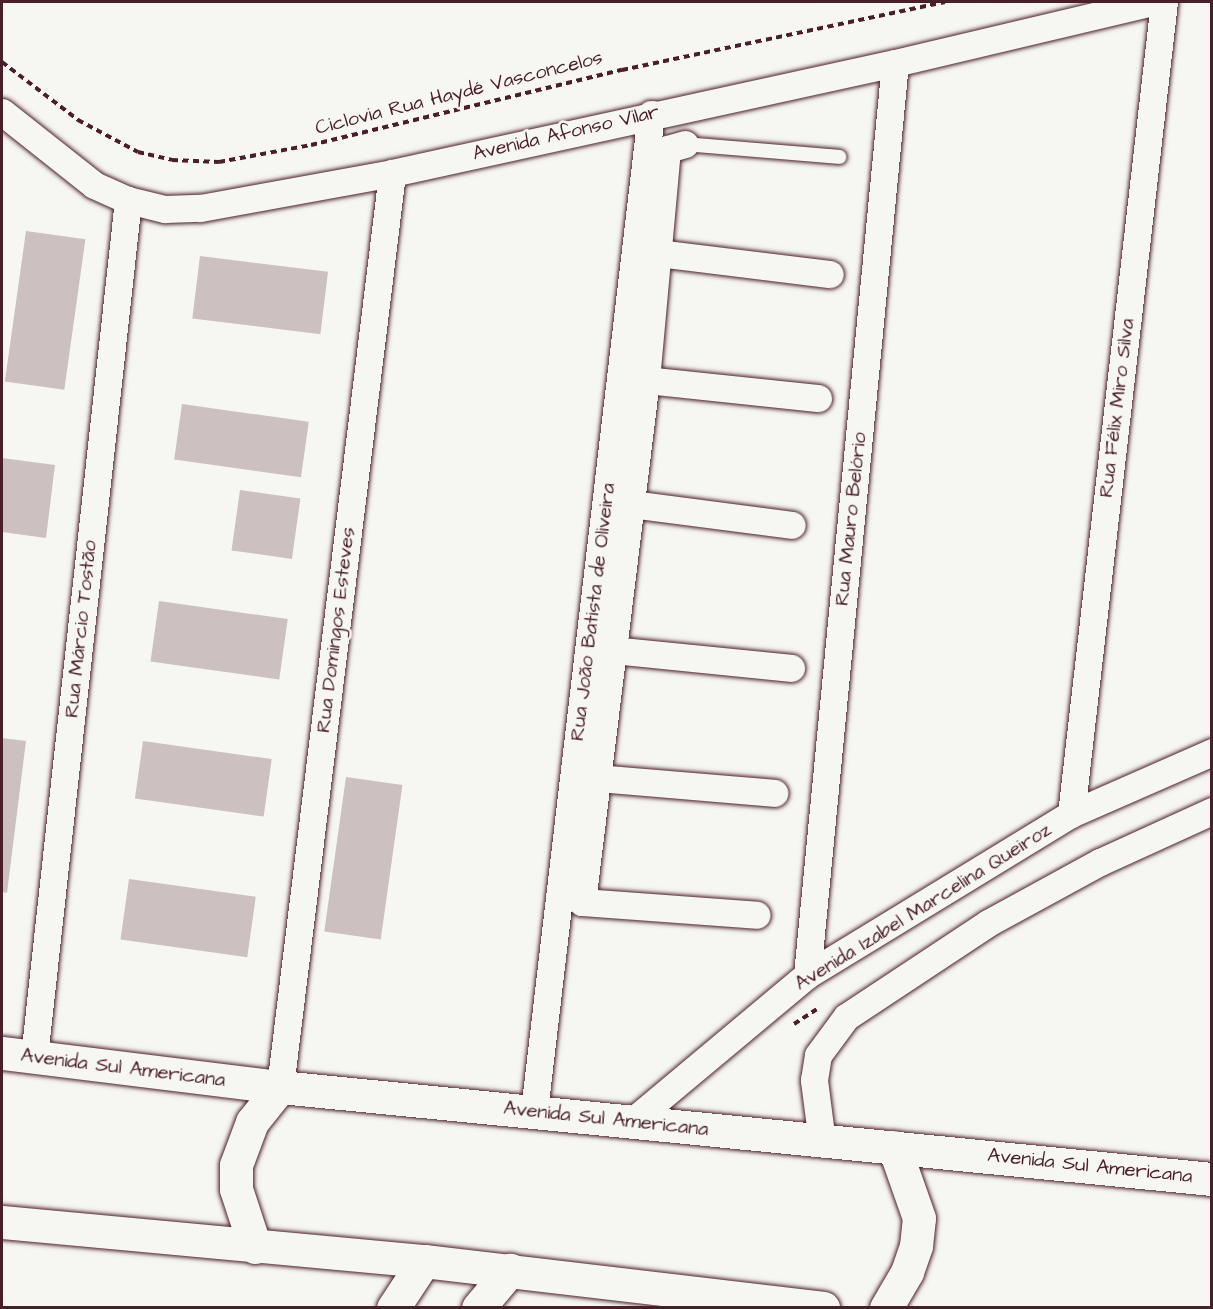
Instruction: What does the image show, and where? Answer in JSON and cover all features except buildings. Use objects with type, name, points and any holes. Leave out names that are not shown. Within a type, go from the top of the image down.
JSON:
[{"type":"street","name":"Avenida Afonso Vilar","points":[[2,112],[94,185],[128,200],[165,209],[200,208],[392,173],[661,112],[895,63],[1154,2]]},
{"type":"street","name":"Rua Félix Miro Silva","points":[[1071,814],[1164,2]]},
{"type":"street","name":"Rua Mauro Belório","points":[[807,975],[895,63]]},
{"type":"street","points":[[661,112],[676,147],[658,253],[646,381],[582,902],[757,915]]},
{"type":"street","name":"Rua João Batista de Oliveira","points":[[534,1111],[661,112]]},
{"type":"street","name":"Rua Domingos Esteves","points":[[280,1087],[392,173]]},
{"type":"street","name":"Rua Márcio Tostão","points":[[34,1057],[128,200]]},
{"type":"street","points":[[658,253],[830,274]]},
{"type":"street","points":[[646,381],[818,398]]},
{"type":"street","points":[[631,504],[792,525]]},
{"type":"street","points":[[612,650],[791,668]]},
{"type":"street","name":"Avenida Izabel Marcelina Queiroz","points":[[630,1123],[807,975],[1071,814],[1212,752]]},
{"type":"street","points":[[597,778],[774,793]]},
{"type":"street","points":[[822,1142],[814,1080],[818,1055],[846,1017],[998,917],[1100,862],[1212,811]]},
{"type":"street","name":"Avenida Sul Americana","points":[[2,1053],[280,1087],[1212,1179]]},
{"type":"street","points":[[255,1247],[236,1189],[236,1165],[252,1122],[280,1087]]},
{"type":"street","points":[[886,1308],[907,1272],[916,1246],[919,1218],[894,1146]]},
{"type":"street","points":[[2,1222],[510,1270],[823,1308]]},
{"type":"street","points":[[393,1308],[424,1261]]},
{"type":"street","points":[[478,1308],[510,1270]]},
{"type":"lane","points":[[676,147],[839,157]]},
{"type":"path","name":"Ciclovia Rua Haydé Vasconcelos","points":[[2,62],[78,120],[128,147],[172,160],[219,162],[311,145],[622,70],[945,2]]}]
